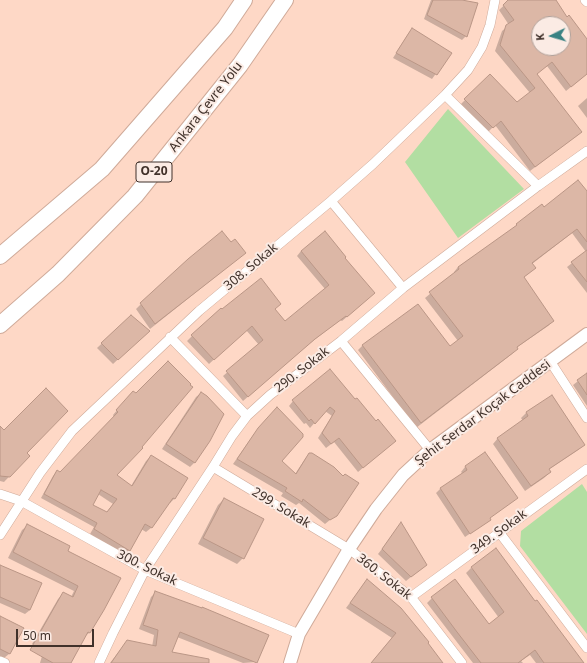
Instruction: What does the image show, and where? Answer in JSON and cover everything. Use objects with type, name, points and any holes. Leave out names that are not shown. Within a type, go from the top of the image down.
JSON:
[{"type":"highway","points":[[0,256],[102,169],[225,28],[244,0]]},
{"type":"highway","name":"Ankara Çevre Yolu","points":[[0,325],[58,274],[135,196],[240,65],[285,0]]},
{"type":"street","name":"308. Sokak","points":[[0,535],[40,474],[72,431],[198,311],[331,201],[373,164],[445,95],[468,70],[482,47],[490,25],[495,0]]},
{"type":"street","points":[[445,95],[538,186]]},
{"type":"street","name":"290. Sokak","points":[[99,663],[146,570],[232,436],[248,416],[270,395],[341,341],[403,288],[538,186],[586,154]]},
{"type":"street","points":[[331,201],[403,288]]},
{"type":"street","name":"Şehit Serdar Koçak Caddesi","points":[[290,663],[299,634],[348,549],[391,489],[403,475],[430,450],[587,334]]},
{"type":"street","points":[[170,337],[248,416]]},
{"type":"street","points":[[341,341],[430,450]]},
{"type":"street","points":[[550,361],[587,418]]},
{"type":"street","name":"299. Sokak","points":[[213,467],[348,549]]},
{"type":"street","name":"349. Sokak","points":[[411,597],[587,468]]},
{"type":"street","name":"300. Sokak","points":[[0,494],[22,500],[146,570],[299,634]]},
{"type":"street","points":[[499,532],[587,648]]},
{"type":"street","name":"360. Sokak","points":[[348,549],[411,597],[462,663]]},
{"type":"street","points":[[0,661],[6,663]]},
{"type":"green space","points":[[448,109],[524,189],[458,238],[405,162]]},
{"type":"green space","points":[[582,484],[587,492],[587,634],[520,546],[521,531]]},
{"type":"building","points":[[433,0],[462,0],[478,3],[467,37],[427,15]]},
{"type":"building","points":[[508,0],[556,0],[566,16],[531,16],[531,56],[571,56],[571,18],[587,39],[587,74],[571,87],[552,62],[537,74],[582,132],[535,167],[501,121],[493,128],[464,99],[490,74],[517,102],[535,88],[500,45],[506,25],[514,20],[503,5]]},
{"type":"building","points":[[412,28],[452,53],[437,75],[396,53]]},
{"type":"building","points":[[578,180],[587,191],[587,242],[577,229],[532,263],[536,268],[524,277],[554,321],[517,347],[518,349],[421,423],[362,345],[418,304],[450,346],[463,336],[429,292],[459,269],[458,267],[517,225],[516,224],[542,204],[544,207]]},
{"type":"building","points":[[222,231],[231,242],[235,239],[246,253],[155,324],[140,303],[188,259]]},
{"type":"building","points":[[325,231],[346,257],[345,258],[375,293],[347,317],[346,316],[315,339],[248,397],[226,371],[263,340],[252,326],[214,360],[191,335],[221,308],[222,309],[261,278],[281,304],[275,309],[285,321],[329,285],[301,251]]},
{"type":"building","points":[[587,250],[587,282],[571,262]]},
{"type":"building","points":[[131,315],[150,331],[118,360],[101,343]]},
{"type":"building","points":[[168,361],[193,387],[142,447],[143,448],[117,475],[132,486],[151,455],[188,478],[175,499],[173,498],[152,528],[145,524],[130,551],[94,529],[97,523],[44,494],[57,470],[60,472],[118,412],[116,410],[133,391],[136,393]],"holes":[[[101,490],[117,499],[107,512],[93,505]]]},
{"type":"building","points":[[330,369],[355,399],[357,398],[376,421],[378,419],[396,441],[363,468],[339,438],[331,444],[322,433],[335,411],[330,407],[315,424],[311,419],[309,421],[292,400]]},
{"type":"building","points":[[587,373],[587,395],[577,380]]},
{"type":"building","points":[[46,388],[68,411],[27,453],[30,456],[10,477],[0,476],[0,426],[4,430]]},
{"type":"building","points":[[201,392],[207,396],[224,414],[210,441],[195,463],[166,444]]},
{"type":"building","points":[[552,395],[585,445],[549,469],[551,472],[531,486],[497,438],[528,416],[526,412]]},
{"type":"building","points":[[277,407],[303,434],[303,437],[282,461],[296,474],[309,453],[312,453],[334,467],[343,476],[345,474],[359,483],[337,516],[330,520],[303,499],[302,502],[285,491],[287,488],[237,459],[258,428]]},
{"type":"building","points":[[485,452],[518,498],[490,518],[491,520],[470,534],[440,488],[467,470],[465,466]]},
{"type":"building","points":[[224,498],[264,519],[244,559],[203,538]]},
{"type":"building","points":[[401,522],[427,565],[411,577],[382,549]]},
{"type":"building","points":[[27,524],[70,546],[68,551],[121,578],[104,610],[90,633],[88,632],[71,663],[53,663],[30,650],[63,592],[73,597],[78,586],[13,552]]},
{"type":"building","points":[[496,548],[535,601],[537,600],[584,663],[544,663],[535,650],[518,663],[481,663],[457,632],[431,597],[455,579],[489,624],[504,612],[471,567]]},
{"type":"building","points":[[0,565],[42,583],[30,610],[0,597]]},
{"type":"building","points":[[367,579],[401,608],[429,642],[428,643],[443,663],[371,663],[396,633],[350,603]]},
{"type":"building","points":[[155,591],[202,607],[269,635],[257,663],[180,632],[172,652],[209,659],[209,663],[111,663],[127,640],[156,646],[158,630],[143,625]]},
{"type":"building","points":[[0,616],[24,628],[10,654],[0,649]]}]
